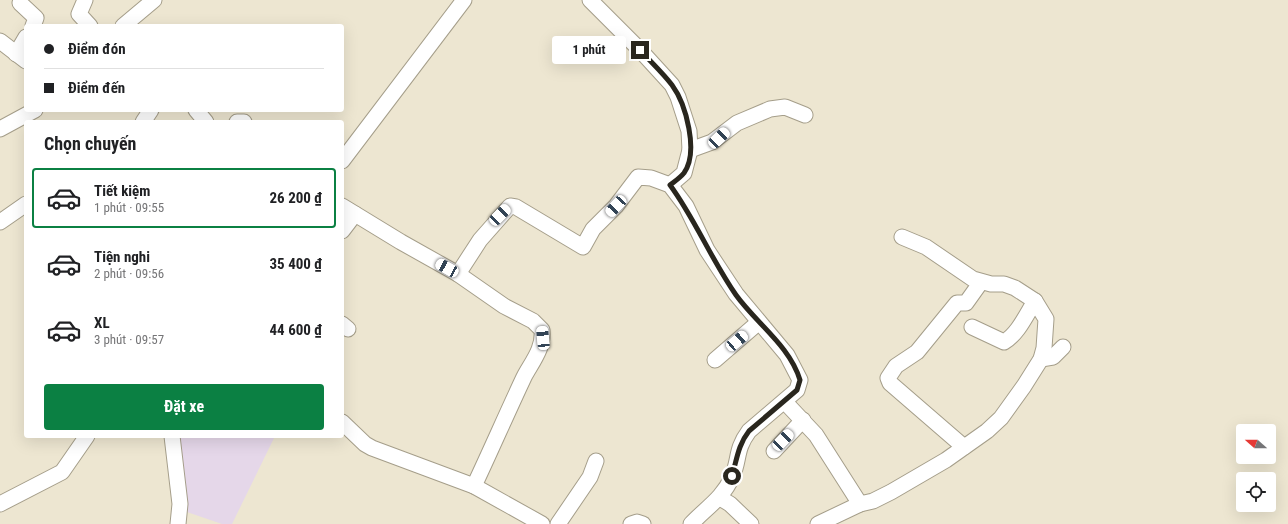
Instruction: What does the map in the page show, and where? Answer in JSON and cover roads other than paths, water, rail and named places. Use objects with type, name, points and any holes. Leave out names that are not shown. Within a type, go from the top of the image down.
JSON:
[{"type":"street","points":[[85,0],[79,14],[88,24]]},
{"type":"street","points":[[125,24],[154,0]]},
{"type":"street","points":[[344,158],[464,0]]},
{"type":"street","points":[[20,3],[36,18],[33,24]]},
{"type":"street","points":[[600,3],[672,85],[684,110],[689,131],[690,150],[684,173],[670,185]]},
{"type":"street","points":[[0,41],[21,57],[24,45]]},
{"type":"street","points":[[690,150],[716,140],[737,123],[770,109],[785,107],[805,115]]},
{"type":"street","points":[[0,129],[31,112]]},
{"type":"street","points":[[198,112],[204,120]]},
{"type":"street","points":[[458,274],[480,240],[510,206],[516,207],[583,247],[594,229],[616,206],[638,177],[651,178],[670,185],[686,206],[715,262],[736,294],[758,322],[788,355],[798,373],[800,380],[797,390],[785,402],[749,431],[739,446],[732,476],[720,498],[691,524]]},
{"type":"street","points":[[0,222],[24,205]]},
{"type":"street","points":[[344,224],[348,210],[458,274],[504,306],[533,321],[542,330],[543,338],[539,350],[524,377],[474,486]]},
{"type":"street","points":[[818,524],[860,504],[873,501],[891,492],[946,460],[987,431],[1001,418],[1041,359],[1044,348],[1046,319],[1035,301],[1015,288],[1004,284],[981,282],[973,279],[926,247],[902,237]]},
{"type":"street","points":[[964,447],[890,383],[888,378],[896,366],[917,352],[957,303],[966,303],[981,282]]},
{"type":"street","points":[[972,327],[1004,342],[1017,330],[1035,301]]},
{"type":"street","points":[[715,360],[758,322]]},
{"type":"street","points":[[1041,359],[1053,357],[1063,347]]},
{"type":"street","points":[[785,402],[816,435],[840,470],[860,504]]},
{"type":"street","points":[[774,451],[803,420]]},
{"type":"street","points":[[344,424],[365,444],[372,448],[474,486],[542,524]]},
{"type":"street","points":[[0,504],[62,472],[86,438]]},
{"type":"street","points":[[172,438],[180,504],[179,524]]},
{"type":"street","points":[[558,524],[590,477],[596,461]]},
{"type":"street","points":[[720,498],[730,504],[751,524]]},
{"type":"street","points":[[631,524],[637,522],[642,524]]}]
